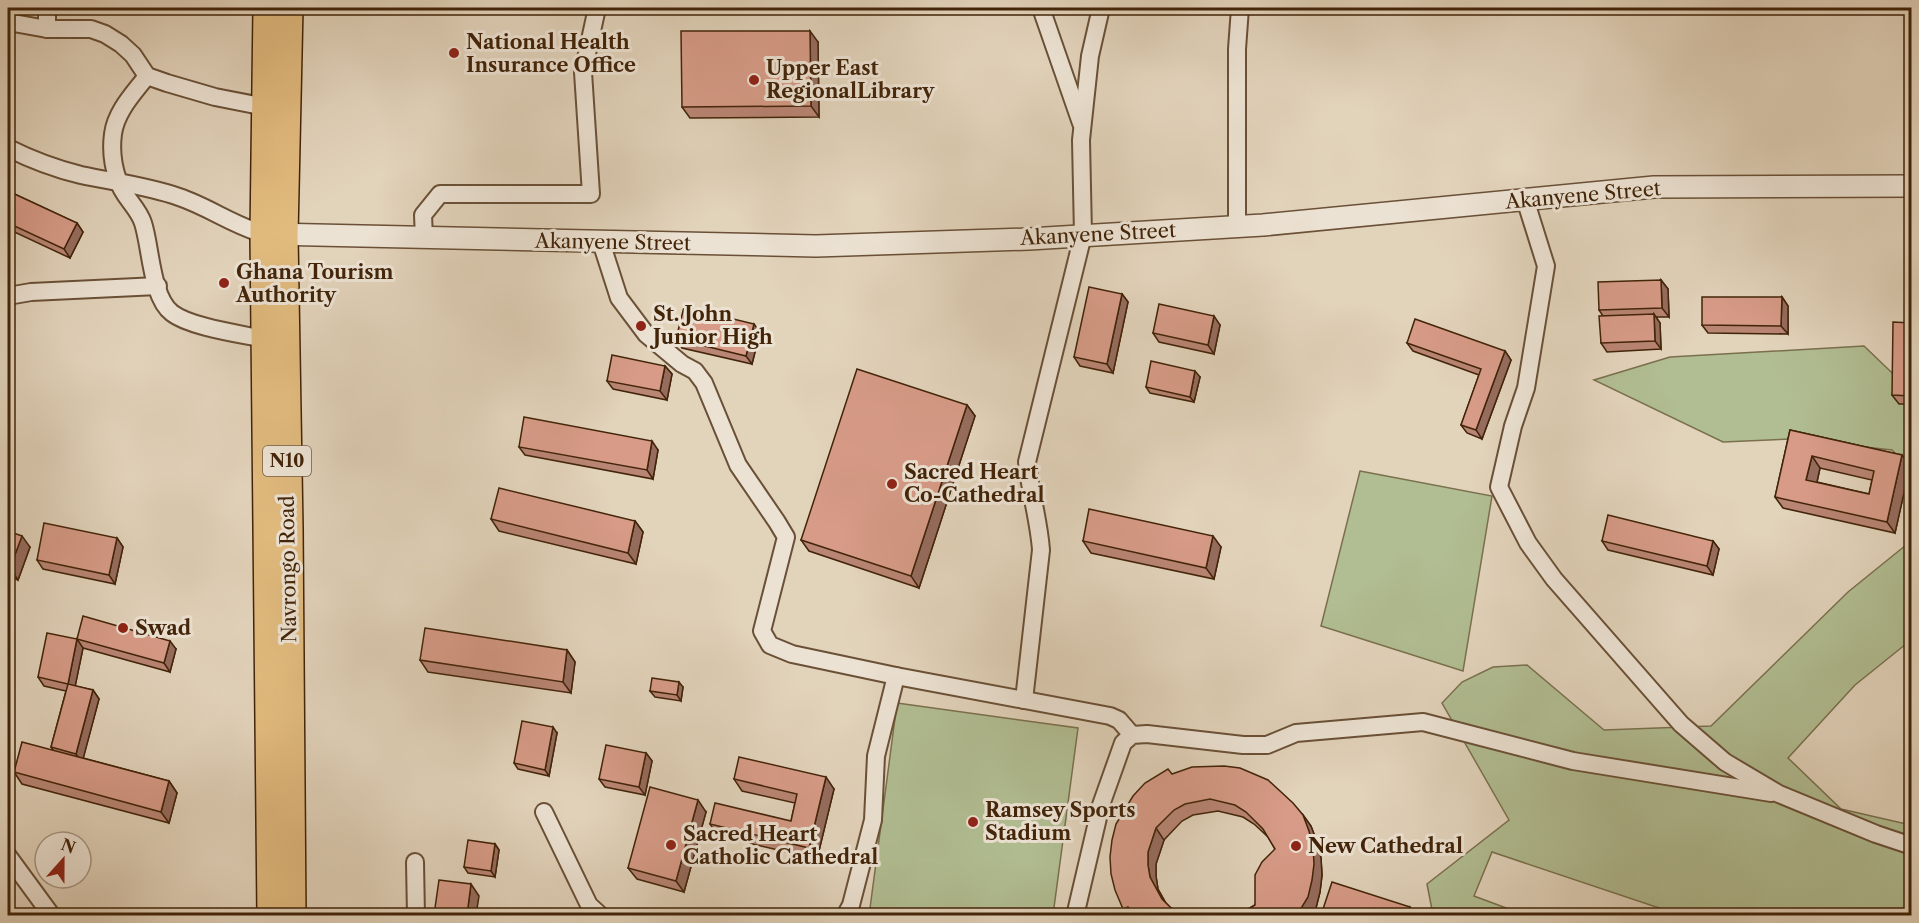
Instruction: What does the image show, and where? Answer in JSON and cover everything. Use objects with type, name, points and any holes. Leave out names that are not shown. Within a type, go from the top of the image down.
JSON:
[{"type":"highway","name":"Navrongo Road","points":[[267,8],[266,107],[289,528],[292,915]]},
{"type":"highway","name":"Navrongo Road","points":[[271,915],[264,339],[274,234],[289,8]]},
{"type":"street","points":[[46,29],[47,8]]},
{"type":"street","points":[[424,238],[423,215],[440,194],[591,194],[583,72],[597,8]]},
{"type":"street","points":[[1041,8],[1082,128]]},
{"type":"street","points":[[1024,700],[1041,550],[1040,530],[1029,484],[1027,462],[1083,236],[1082,128],[1090,57],[1101,8]]},
{"type":"street","points":[[1237,226],[1240,8]]},
{"type":"street","points":[[8,22],[46,29],[91,29],[121,44],[133,55],[147,76],[215,97],[266,107]]},
{"type":"street","points":[[147,76],[122,108],[113,131],[112,146],[118,182],[143,221],[163,304],[173,314],[189,322],[264,339]]},
{"type":"street","points":[[8,148],[78,174],[180,197],[249,230],[274,234]]},
{"type":"street","name":"Akanyene Street","points":[[274,234],[816,246],[1083,236],[1237,226],[1654,187],[1911,186]]},
{"type":"street","points":[[1525,200],[1546,266],[1526,388],[1513,426],[1499,487],[1528,543],[1554,579],[1681,724],[1725,762],[1779,794],[1911,846]]},
{"type":"street","points":[[601,242],[619,298],[646,334],[682,364],[695,371],[704,382],[738,465],[786,537],[762,631],[770,645],[792,654],[896,676],[1110,716],[1119,720],[1132,735]]},
{"type":"street","points":[[8,296],[31,292],[158,286]]},
{"type":"street","points":[[845,915],[851,905],[873,820],[876,756],[896,676]]},
{"type":"street","points":[[1075,915],[1101,805],[1123,743],[1132,735],[1147,734],[1267,746],[1296,733],[1423,722],[1573,761],[1779,794]]},
{"type":"street","points":[[544,812],[589,905],[601,915]]},
{"type":"street","points":[[8,856],[52,915]]},
{"type":"street","points":[[415,862],[416,915]]},
{"type":"green space","points":[[1864,346],[1911,391],[1911,472],[1892,450],[1792,439],[1723,442],[1594,380],[1670,357]]},
{"type":"green space","points":[[1360,471],[1492,496],[1463,671],[1321,626]]},
{"type":"green space","points":[[1911,541],[1911,640],[1855,685],[1788,758],[1841,809],[1911,825],[1911,915],[1680,915],[1492,852],[1474,896],[1525,915],[1433,915],[1427,884],[1509,820],[1442,703],[1462,682],[1493,667],[1527,665],[1604,730],[1711,726],[1848,592]]},
{"type":"green space","name":"Ramsey Sports Stadium","points":[[897,703],[1078,728],[1053,915],[869,916]]},
{"type":"building","name":"Upper East RegionalLibrary","points":[[681,31],[810,31],[811,106],[682,107]]},
{"type":"building","points":[[8,191],[77,223],[64,249],[8,223]]},
{"type":"building","points":[[1661,280],[1662,308],[1599,310],[1598,282]]},
{"type":"building","points":[[1089,287],[1122,294],[1107,364],[1074,357]]},
{"type":"building","points":[[1702,297],[1782,297],[1781,326],[1702,325]]},
{"type":"building","points":[[1159,304],[1214,316],[1208,345],[1153,333]]},
{"type":"building","points":[[684,307],[754,324],[746,356],[676,339]]},
{"type":"building","points":[[1654,314],[1655,341],[1601,343],[1599,316]]},
{"type":"building","points":[[1415,319],[1505,351],[1476,430],[1461,425],[1481,369],[1407,343]]},
{"type":"building","points":[[1893,322],[1911,323],[1911,396],[1892,395]]},
{"type":"building","points":[[612,355],[665,366],[660,391],[607,381]]},
{"type":"building","points":[[1151,361],[1195,371],[1190,397],[1146,387]]},
{"type":"building","name":"Sacred Heart Co-Cathedral","points":[[857,369],[967,405],[911,576],[801,540]]},
{"type":"building","points":[[524,417],[652,441],[647,470],[519,447]]},
{"type":"building","points":[[1790,430],[1902,455],[1887,522],[1775,497]],"holes":[[[1812,456],[1874,471],[1869,494],[1806,480]]]},
{"type":"building","points":[[499,488],[635,521],[628,553],[491,519]]},
{"type":"building","points":[[1089,509],[1213,536],[1206,568],[1083,541]]},
{"type":"building","points":[[1608,515],[1713,541],[1707,566],[1602,541]]},
{"type":"building","points":[[44,523],[117,538],[109,575],[37,560]]},
{"type":"building","points":[[8,531],[22,536],[10,568],[8,567]]},
{"type":"building","points":[[83,616],[170,641],[164,663],[77,639]]},
{"type":"building","points":[[425,628],[567,650],[563,682],[420,660]]},
{"type":"building","points":[[47,633],[77,639],[68,684],[38,677]]},
{"type":"building","points":[[652,678],[679,682],[677,695],[650,691]]},
{"type":"building","points":[[68,684],[93,690],[76,754],[51,747]]},
{"type":"building","points":[[522,721],[553,727],[545,770],[514,763]]},
{"type":"building","points":[[22,742],[169,781],[161,812],[14,772]]},
{"type":"building","points":[[606,745],[646,753],[639,787],[599,779]]},
{"type":"building","points":[[739,757],[826,777],[809,848],[710,824],[715,803],[791,821],[797,794],[734,779]]},
{"type":"building","name":"New Cathedral","points":[[1192,767],[1240,768],[1268,780],[1303,815],[1313,847],[1314,864],[1308,897],[1297,915],[1238,915],[1255,905],[1255,875],[1262,862],[1275,849],[1263,829],[1246,812],[1235,805],[1210,799],[1185,804],[1174,810],[1156,828],[1148,852],[1150,877],[1162,899],[1171,908],[1185,915],[1133,915],[1128,907],[1123,909],[1111,874],[1110,857],[1116,824],[1133,796],[1145,783],[1168,769],[1172,774]]},
{"type":"building","name":"Sacred Heart Catholic Cathedral","points":[[650,787],[698,800],[676,881],[628,868]]},
{"type":"building","points":[[468,840],[495,844],[491,871],[464,867]]},
{"type":"building","points":[[439,880],[471,884],[467,915],[434,915]]},
{"type":"building","points":[[1332,882],[1410,907],[1408,915],[1344,915],[1323,909]]},
{"type":"place","name":"National Health Insurance Office","points":[[454,53]]},
{"type":"place","name":"Upper East RegionalLibrary","points":[[754,80]]},
{"type":"place","name":"Ghana Tourism Authority","points":[[224,283]]},
{"type":"place","name":"St. John Junior High","points":[[641,326]]},
{"type":"place","name":"Sacred Heart Co-Cathedral","points":[[892,484]]},
{"type":"place","name":"Swad","points":[[123,628]]},
{"type":"place","name":"Ramsey Sports Stadium","points":[[973,822]]},
{"type":"place","name":"Sacred Heart Catholic Cathedral","points":[[671,845]]},
{"type":"place","name":"New Cathedral","points":[[1296,846]]}]
